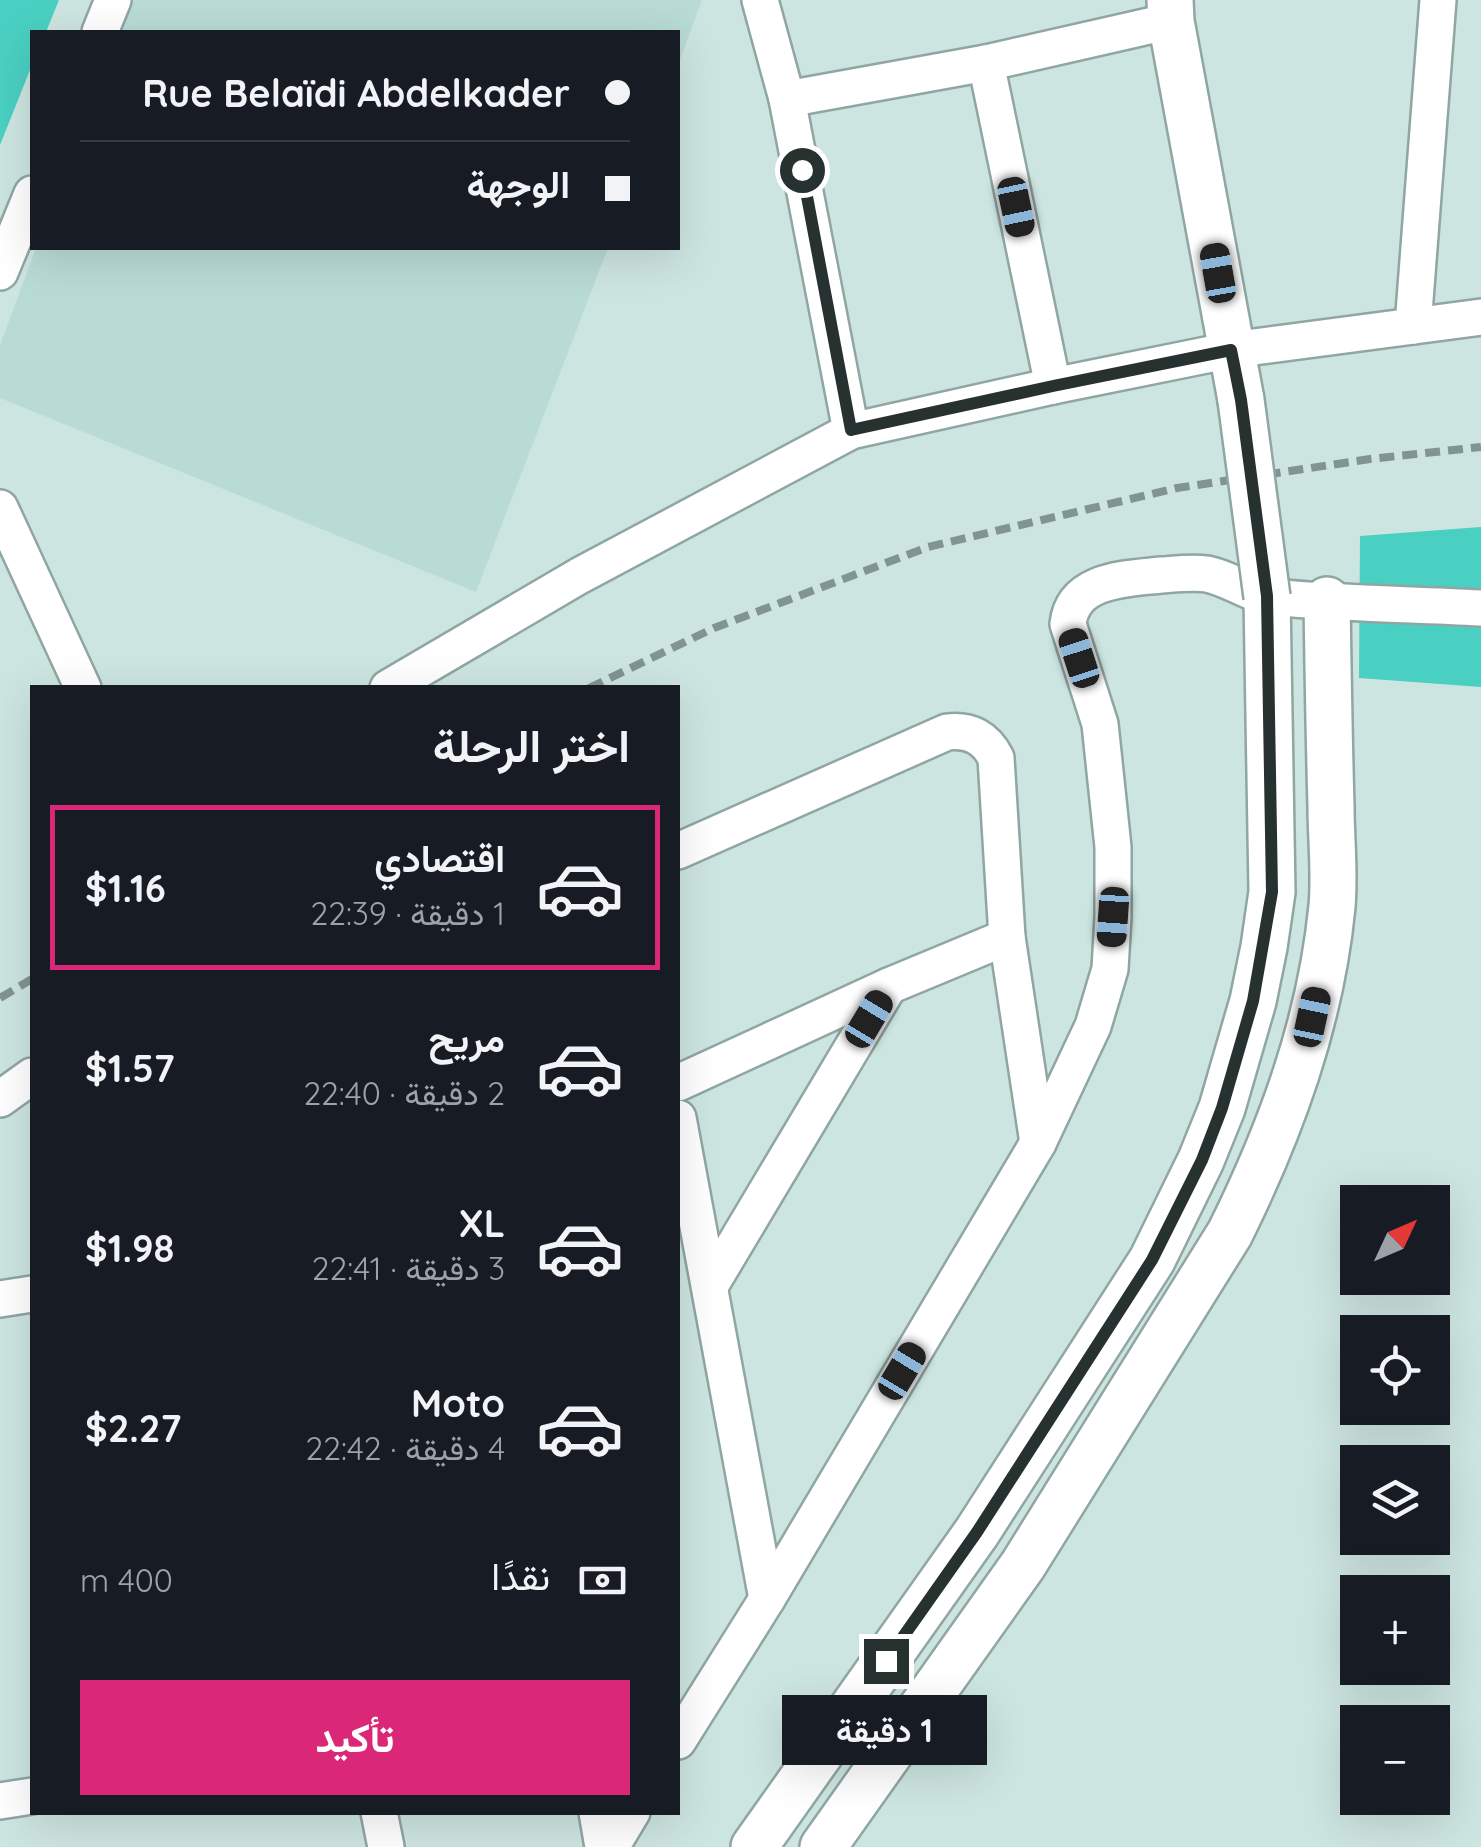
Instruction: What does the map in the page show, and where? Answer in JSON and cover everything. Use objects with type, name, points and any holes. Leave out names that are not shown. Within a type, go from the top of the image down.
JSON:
[{"type":"street","points":[[101,30],[113,0]]},
{"type":"street","points":[[760,0],[787,99],[851,430]]},
{"type":"street","points":[[1412,326],[1438,0]]},
{"type":"street","points":[[754,1847],[988,1516],[1152,1260],[1210,1139],[1239,1055],[1253,1001],[1272,892],[1267,596],[1241,400],[1170,11],[986,64],[787,99]]},
{"type":"street","points":[[986,64],[1053,386]]},
{"type":"street","points":[[0,272],[30,199]]},
{"type":"street","points":[[393,685],[580,576],[851,430],[1231,350],[1481,318]]},
{"type":"street","points":[[0,508],[82,685]]},
{"type":"street","points":[[680,1738],[767,1600],[1038,1143],[1093,1026],[1110,969],[1114,847],[1100,724],[1068,624],[1076,600],[1118,579],[1194,573],[1227,580],[1267,596],[1481,608]]},
{"type":"street","points":[[823,1847],[1023,1565],[1230,1233],[1264,1162],[1297,1073],[1312,1017],[1332,903],[1327,600]]},
{"type":"street","points":[[680,850],[947,732],[970,732],[990,747],[996,758],[1007,937],[1038,1143]]},
{"type":"street","points":[[680,1081],[1007,937]]},
{"type":"street","points":[[710,1286],[889,986]]},
{"type":"street","points":[[0,1099],[30,1077]]},
{"type":"street","points":[[680,1128],[767,1600]]},
{"type":"street","points":[[1210,1139],[1264,1162]]},
{"type":"street","points":[[0,1299],[30,1294]]},
{"type":"street","points":[[0,1800],[30,1796]]},
{"type":"street","points":[[381,1815],[386,1847]]},
{"type":"street","points":[[599,1815],[607,1847]]},
{"type":"street","points":[[607,1847],[630,1815]]},
{"type":"shaded area","points":[[0,0],[59,0],[47,30],[30,30],[30,70],[0,145]]},
{"type":"shaded area","points":[[128,0],[702,0],[680,60],[680,30],[117,30]]},
{"type":"shaded area","points":[[35,250],[607,250],[476,592],[0,398],[0,345]]},
{"type":"shaded area","points":[[1481,527],[1481,687],[1359,678],[1360,536]]},
{"type":"railway","points":[[595,685],[714,628],[928,547],[1177,488],[1481,447]]},
{"type":"railway","points":[[0,998],[30,980]]},
{"type":"route","points":[[802,170],[851,430],[1231,350],[1267,596],[1272,892],[1253,1001],[1222,1108],[1202,1160],[1152,1260],[977,1532],[886,1661]]}]
